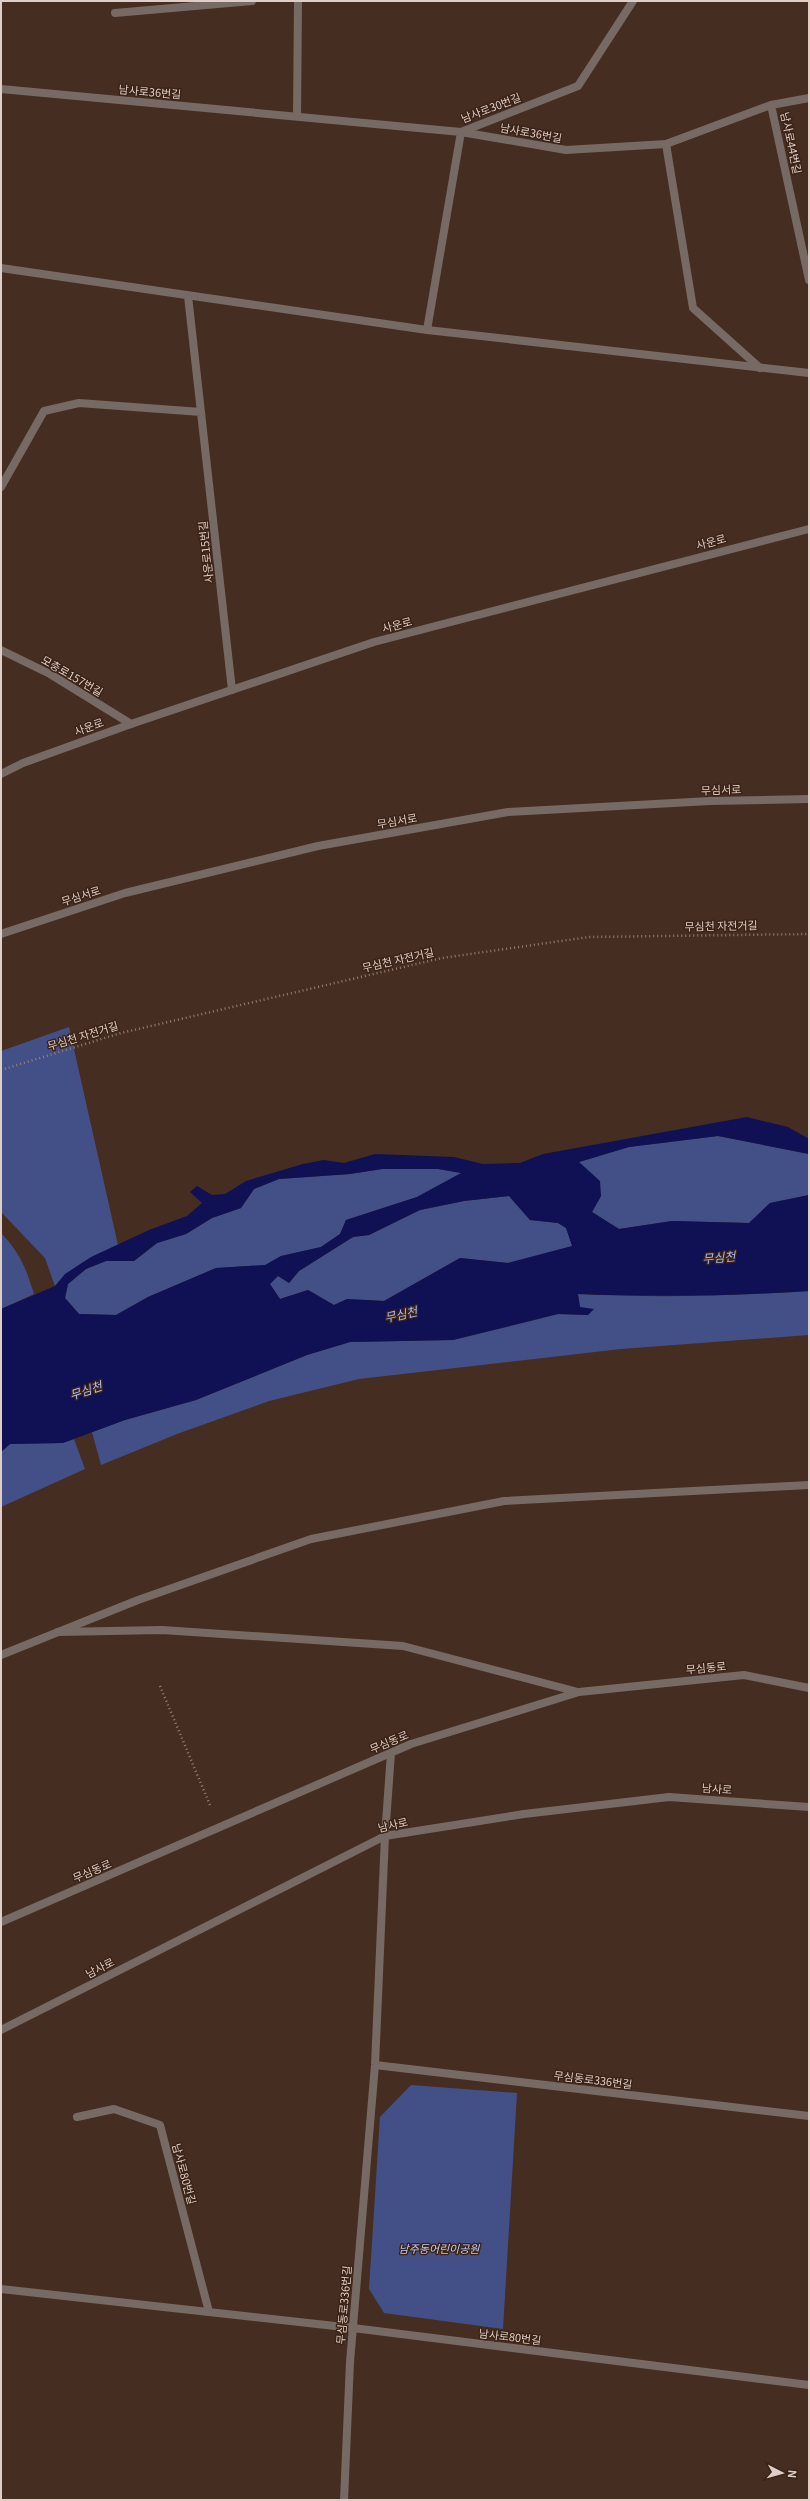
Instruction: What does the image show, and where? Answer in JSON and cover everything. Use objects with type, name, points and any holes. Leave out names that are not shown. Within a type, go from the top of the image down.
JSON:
[{"type":"street","points":[[115,13],[252,1]]},
{"type":"street","points":[[297,116],[298,1]]},
{"type":"street","name":"남사로30번길","points":[[427,330],[461,132],[578,86],[633,1]]},
{"type":"street","name":"남사로36번길","points":[[1,89],[461,132],[566,150],[666,144],[771,105],[809,98]]},
{"type":"street","name":"남사로44번길","points":[[771,105],[809,280]]},
{"type":"street","points":[[666,144],[693,308],[760,368]]},
{"type":"street","points":[[1,268],[427,330],[809,373]]},
{"type":"street","name":"사운로15번길","points":[[188,296],[232,690]]},
{"type":"street","points":[[1,487],[44,411],[80,403],[201,412]]},
{"type":"street","name":"사운로","points":[[1,774],[23,762],[374,642],[809,529]]},
{"type":"street","name":"모충로157번길","points":[[1,650],[50,674],[131,724]]},
{"type":"street","name":"무심서로","points":[[1,934],[126,893],[318,846],[508,812],[710,801],[809,799]]},
{"type":"street","points":[[1,1654],[138,1600],[312,1539],[504,1501],[809,1485]]},
{"type":"street","points":[[58,1632],[162,1630],[403,1646],[579,1692]]},
{"type":"street","name":"무심동로","points":[[1,1922],[411,1744],[579,1692],[744,1675],[809,1688]]},
{"type":"street","name":"무심동로336번길","points":[[344,2500],[353,2328],[375,2065],[385,1836],[391,1753]]},
{"type":"street","name":"남사로","points":[[1,2030],[385,1836],[524,1814],[669,1797],[809,1807]]},
{"type":"street","name":"무심동로336번길","points":[[375,2065],[809,2116]]},
{"type":"street","name":"남사로80번길","points":[[77,2117],[114,2109],[160,2125],[209,2312]]},
{"type":"street","name":"남사로80번길","points":[[1,2289],[353,2328],[809,2385]]},
{"type":"path","name":"무심천 자전거길","points":[[1,1070],[121,1033],[442,958],[589,938],[809,934]]},
{"type":"path","points":[[160,1686],[219,1828]]},
{"type":"green space","points":[[69,1027],[118,1245],[76,1267],[55,1286],[45,1258],[1,1212],[1,1051]]},
{"type":"green space","points":[[718,1136],[809,1154],[809,1195],[770,1203],[749,1223],[672,1221],[619,1229],[592,1212],[601,1196],[579,1162],[629,1147]]},
{"type":"green space","points":[[382,1169],[438,1169],[462,1173],[417,1197],[346,1220],[340,1234],[321,1247],[281,1256],[266,1265],[216,1268],[148,1297],[116,1315],[79,1314],[65,1298],[68,1284],[86,1269],[106,1261],[134,1261],[157,1243],[186,1234],[212,1218],[241,1208],[254,1189],[279,1179],[350,1174]]},
{"type":"green space","points":[[509,1196],[530,1220],[558,1223],[566,1228],[573,1246],[508,1263],[460,1258],[384,1301],[347,1299],[334,1305],[308,1290],[280,1299],[270,1284],[278,1276],[289,1283],[299,1271],[353,1237],[369,1235],[420,1210],[464,1201]]},
{"type":"green space","points":[[1,1233],[8,1240],[22,1261],[34,1294],[1,1309]]},
{"type":"green space","points":[[809,1291],[809,1335],[621,1349],[359,1379],[269,1401],[177,1434],[101,1465],[92,1432],[125,1420],[196,1400],[307,1355],[350,1342],[453,1340],[558,1314],[588,1315],[580,1307],[578,1294],[694,1296]]},
{"type":"green space","points":[[74,1439],[85,1469],[1,1507],[1,1452],[10,1444],[63,1443]]},
{"type":"green space","name":"남주동어린이공원","points":[[411,2085],[517,2093],[503,2329],[384,2313],[369,2289],[380,2117]]},
{"type":"water","name":"무심천","points":[[747,1117],[788,1127],[809,1139],[809,1154],[718,1136],[629,1147],[579,1162],[600,1181],[601,1196],[592,1212],[619,1229],[672,1221],[749,1223],[770,1203],[809,1195],[809,1291],[694,1296],[578,1294],[580,1307],[594,1309],[588,1315],[558,1314],[453,1340],[350,1342],[307,1355],[196,1400],[125,1420],[63,1443],[10,1444],[1,1452],[1,1309],[55,1286],[65,1274],[91,1257],[149,1230],[187,1216],[202,1203],[190,1192],[197,1186],[212,1195],[225,1194],[246,1181],[303,1164],[324,1160],[344,1163],[375,1154],[454,1157],[483,1164],[520,1163],[543,1154]],"holes":[[[382,1169],[438,1169],[461,1173],[417,1197],[346,1220],[340,1234],[321,1247],[281,1256],[265,1265],[216,1268],[148,1297],[116,1315],[79,1314],[65,1298],[68,1284],[86,1269],[106,1261],[134,1261],[157,1243],[186,1234],[212,1218],[241,1208],[254,1189],[279,1179],[350,1174]],[[509,1196],[530,1220],[558,1223],[566,1228],[572,1246],[508,1263],[460,1258],[384,1301],[347,1299],[334,1305],[308,1290],[280,1299],[270,1284],[278,1276],[289,1283],[299,1271],[353,1237],[369,1235],[420,1210],[464,1201]]]}]
